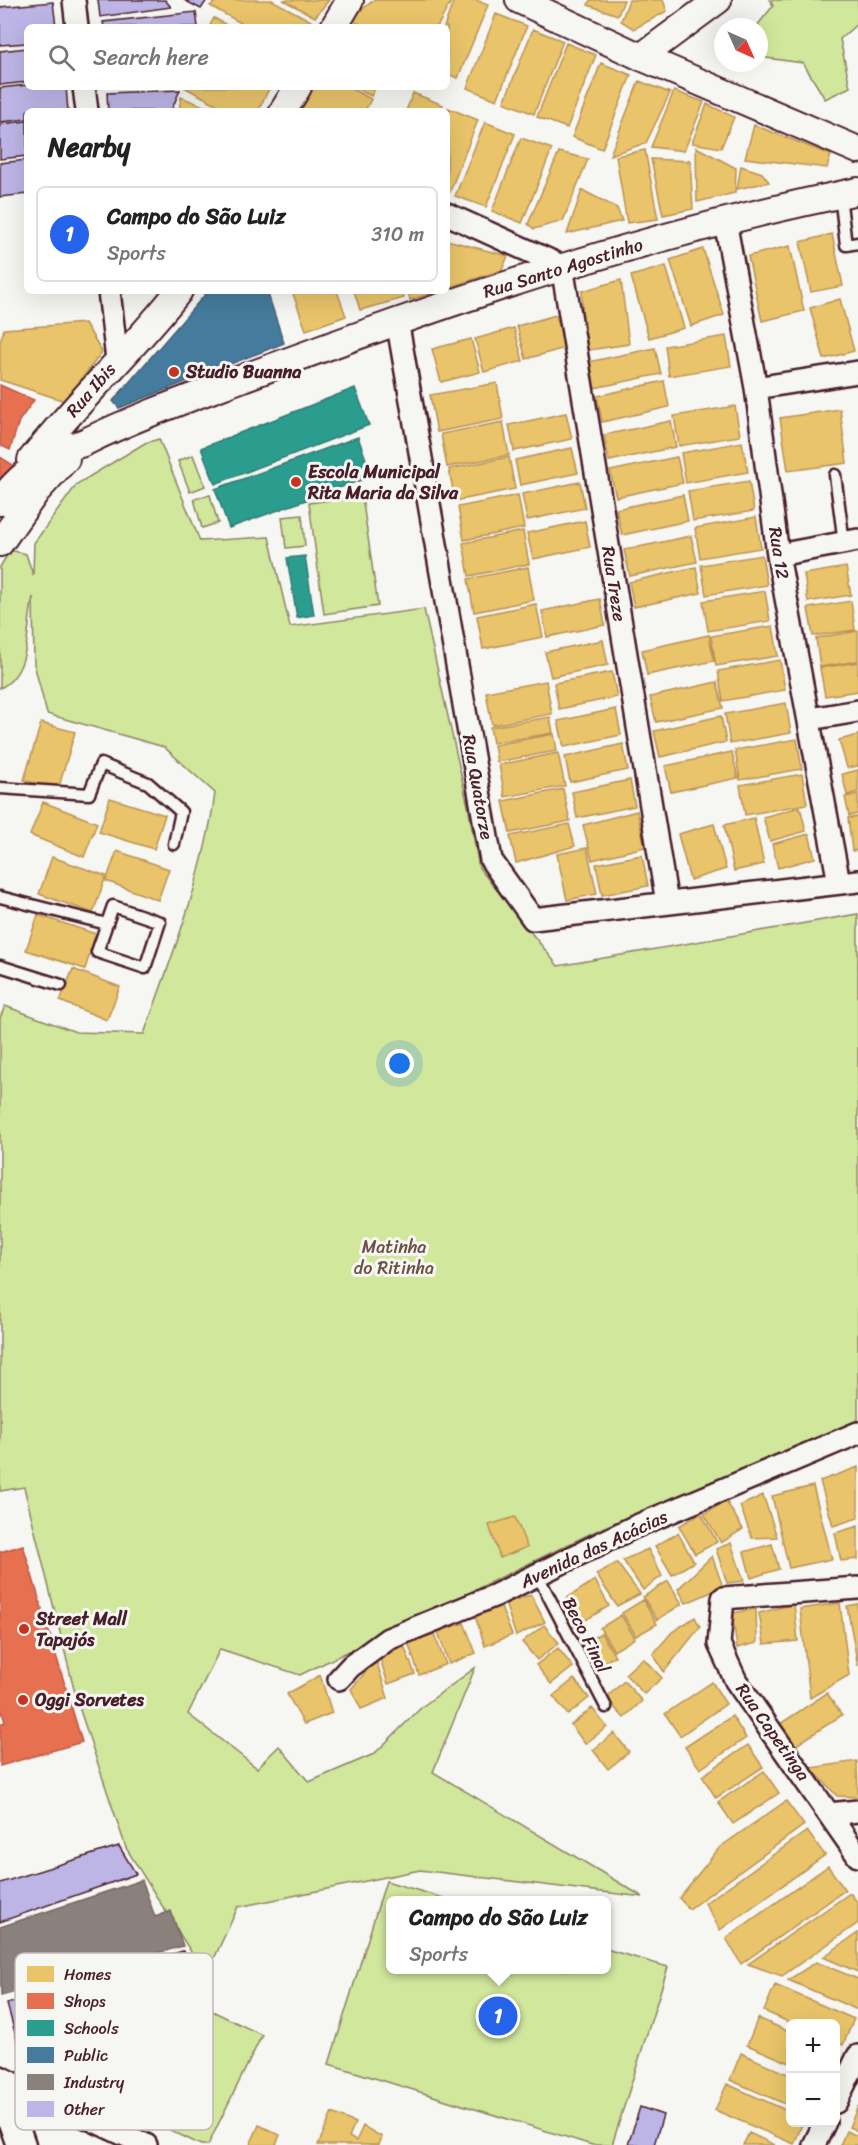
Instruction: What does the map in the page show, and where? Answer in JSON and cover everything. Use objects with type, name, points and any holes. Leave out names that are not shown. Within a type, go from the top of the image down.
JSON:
[{"type":"main road","points":[[0,2085],[15,2128]]},
{"type":"main road","points":[[16,2130],[21,2145]]},
{"type":"street","points":[[74,0],[77,24]]},
{"type":"street","points":[[336,24],[350,0]]},
{"type":"street","points":[[519,0],[641,57],[858,150]]},
{"type":"street","points":[[641,57],[718,0]]},
{"type":"street","points":[[84,90],[87,108]]},
{"type":"street","points":[[285,108],[296,90]]},
{"type":"street","name":"Rua Santo Agostinho","points":[[4,496],[61,449],[75,446],[126,422],[397,320],[562,266],[725,221],[849,193]]},
{"type":"street","points":[[450,215],[562,266]]},
{"type":"street","name":"Rua 12","points":[[725,221],[756,388],[778,555],[810,719],[849,882]]},
{"type":"street","name":"Rua Treze","points":[[562,266],[667,903]]},
{"type":"street","points":[[109,294],[117,360]]},
{"type":"street","name":"Rua Ibis","points":[[4,496],[42,446],[117,360],[151,326],[177,294]]},
{"type":"street","name":"Rua Quatorze","points":[[397,320],[491,860],[533,919],[849,882]]},
{"type":"street","points":[[756,388],[858,372]]},
{"type":"street","name":"Rua Santo Agostinho","points":[[0,543],[36,492],[75,446]]},
{"type":"street","points":[[778,555],[851,542]]},
{"type":"street","points":[[810,719],[858,711]]},
{"type":"street","name":"Avenida das Acácias","points":[[339,1679],[351,1666],[388,1639],[538,1576],[632,1528],[858,1432]]},
{"type":"street","name":"Rua Capetinga","points":[[858,1588],[723,1598],[719,1644],[736,1681],[858,1856]]},
{"type":"street","points":[[829,1814],[858,1811]]},
{"type":"street","points":[[840,2094],[858,2056]]},
{"type":"street","points":[[0,2077],[15,2084]]},
{"type":"street","points":[[814,2145],[823,2127]]},
{"type":"street","points":[[114,2130],[146,2145]]},
{"type":"lane","points":[[849,193],[846,245],[858,243]]},
{"type":"lane","points":[[835,475],[851,542]]},
{"type":"lane","points":[[0,788],[88,795],[101,764],[147,783],[181,812],[174,844]]},
{"type":"lane","points":[[0,897],[107,924]]},
{"type":"lane","points":[[112,906],[160,922],[145,968],[97,952],[107,924],[112,906]]},
{"type":"lane","points":[[0,966],[61,985]]},
{"type":"lane","name":"Beco Final","points":[[538,1576],[606,1707]]},
{"type":"green space","points":[[770,0],[858,0],[858,23],[840,39],[850,87],[825,99],[803,63],[768,58],[768,18],[763,18],[773,6]]},
{"type":"green space","name":"Matinha do Ritinha","points":[[159,439],[200,541],[269,537],[290,627],[424,609],[468,806],[479,868],[558,966],[858,914],[858,1420],[602,1528],[300,1675],[220,1649],[188,1714],[257,1768],[279,1746],[309,1782],[374,1754],[423,1706],[475,1668],[433,1772],[643,1897],[420,1870],[238,1907],[213,1961],[213,1953],[192,1953],[126,1848],[77,1701],[24,1487],[0,1491],[0,1018],[5,1006],[76,1032],[144,1034],[195,885],[215,793],[164,747],[47,714],[34,664],[33,597],[23,660],[18,672],[0,688],[0,567],[10,550],[26,554],[33,575],[34,543],[77,484],[145,443]]},
{"type":"green space","points":[[193,455],[205,486],[190,492],[178,461]]},
{"type":"green space","points":[[210,495],[218,523],[202,528],[194,499]]},
{"type":"green space","points":[[362,496],[378,606],[324,614],[309,503]]},
{"type":"green space","points":[[302,515],[305,546],[286,548],[282,517]]},
{"type":"green space","points":[[386,1881],[437,1896],[386,1896],[386,1974],[611,1974],[611,1950],[668,1967],[612,2145],[592,2145],[329,2064]]},
{"type":"green space","points":[[213,2011],[262,2035],[208,2145],[201,2145],[170,2130],[213,2130]]},
{"type":"building: Homes","points":[[218,0],[272,0],[311,21],[309,24],[243,24],[210,6]]},
{"type":"building: Homes","points":[[283,0],[329,0],[315,17]]},
{"type":"building: Homes","points":[[374,0],[452,0],[439,24],[359,24],[350,19]]},
{"type":"building: Homes","points":[[454,0],[476,0],[488,5],[458,78],[450,75],[450,24],[445,24]]},
{"type":"building: Homes","points":[[590,0],[624,0],[618,15],[588,5]]},
{"type":"building: Homes","points":[[629,0],[663,0],[667,11],[634,29],[621,21]]},
{"type":"building: Homes","points":[[496,14],[527,26],[497,100],[467,88]]},
{"type":"building: Homes","points":[[214,18],[225,24],[211,24]]},
{"type":"building: Homes","points":[[533,29],[563,41],[534,114],[504,102]]},
{"type":"building: Homes","points":[[566,43],[596,55],[567,128],[537,117]]},
{"type":"building: Homes","points":[[601,63],[631,75],[602,149],[572,137]]},
{"type":"building: Homes","points":[[639,81],[670,93],[646,143],[610,155]]},
{"type":"building: Homes","points":[[190,90],[268,90],[260,108],[223,108]]},
{"type":"building: Homes","points":[[312,90],[354,90],[371,99],[366,108],[303,108]]},
{"type":"building: Homes","points":[[359,90],[374,90],[371,96]]},
{"type":"building: Homes","points":[[674,91],[704,102],[684,151],[651,147]]},
{"type":"building: Homes","points":[[413,93],[443,105],[442,108],[407,108]]},
{"type":"building: Homes","points":[[181,97],[208,108],[179,108]]},
{"type":"building: Homes","points":[[707,104],[734,117],[721,148],[692,143]]},
{"type":"building: Homes","points":[[450,109],[478,120],[450,191]]},
{"type":"building: Homes","points":[[485,122],[515,134],[486,207],[455,196]]},
{"type":"building: Homes","points":[[754,125],[831,155],[827,168],[745,158]]},
{"type":"building: Homes","points":[[521,138],[552,149],[522,223],[492,211]]},
{"type":"building: Homes","points":[[696,147],[736,168],[735,193],[697,202]]},
{"type":"building: Homes","points":[[645,150],[658,219],[627,223],[616,156]]},
{"type":"building: Homes","points":[[559,152],[588,159],[563,221],[534,229],[528,224]]},
{"type":"building: Homes","points":[[651,159],[690,161],[693,209],[663,215]]},
{"type":"building: Homes","points":[[741,166],[762,173],[769,182],[737,189]]},
{"type":"building: Homes","points":[[582,190],[617,208],[622,221],[567,234]]},
{"type":"building: Homes","points":[[832,234],[843,286],[811,292],[800,242]]},
{"type":"building: Homes","points":[[450,241],[508,256],[502,270],[450,287]]},
{"type":"building: Homes","points":[[790,246],[804,311],[762,321],[748,256]]},
{"type":"building: Homes","points":[[703,249],[724,315],[691,326],[670,260]]},
{"type":"building: Homes","points":[[666,266],[684,328],[649,338],[631,276]]},
{"type":"building: Homes","points":[[621,280],[629,344],[583,351],[582,291]]},
{"type":"building: Homes","points":[[293,294],[338,294],[346,316],[306,330]]},
{"type":"building: Homes","points":[[355,294],[403,294],[404,298],[360,310]]},
{"type":"building: Homes","points":[[409,294],[429,294],[410,300]]},
{"type":"building: Homes","points":[[840,299],[854,351],[824,359],[810,308]]},
{"type":"building: Homes","points":[[556,315],[565,348],[526,359],[517,326]]},
{"type":"building: Homes","points":[[85,323],[102,352],[65,401],[0,380],[0,342],[4,329]]},
{"type":"building: Homes","points":[[514,328],[523,361],[484,372],[475,339]]},
{"type":"building: Homes","points":[[726,336],[731,366],[669,376],[665,346]]},
{"type":"building: Homes","points":[[471,339],[480,372],[441,382],[432,349]]},
{"type":"building: Homes","points":[[655,348],[661,374],[594,388],[588,362]]},
{"type":"building: Homes","points":[[664,381],[669,407],[602,422],[597,396]]},
{"type":"building: Homes","points":[[497,383],[503,419],[437,432],[430,395]]},
{"type":"building: Homes","points":[[735,406],[740,436],[679,446],[674,416]]},
{"type":"building: Homes","points":[[840,409],[847,463],[788,471],[780,418]]},
{"type":"building: Homes","points":[[566,413],[572,439],[514,451],[509,425]]},
{"type":"building: Homes","points":[[671,421],[676,447],[609,461],[604,435]]},
{"type":"building: Homes","points":[[503,422],[509,455],[447,467],[441,434]]},
{"type":"building: Homes","points":[[742,442],[748,472],[686,483],[681,453]]},
{"type":"building: Homes","points":[[572,448],[578,473],[520,485],[515,460]]},
{"type":"building: Homes","points":[[509,457],[515,489],[455,501],[449,469]]},
{"type":"building: Homes","points":[[677,457],[683,483],[616,497],[610,471]]},
{"type":"building: Homes","points":[[749,481],[754,511],[693,521],[688,491]]},
{"type":"building: Homes","points":[[580,482],[585,508],[527,520],[522,494]]},
{"type":"building: Homes","points":[[518,495],[524,528],[464,540],[458,507]]},
{"type":"building: Homes","points":[[683,495],[688,521],[622,535],[616,509]]},
{"type":"building: Homes","points":[[756,517],[761,548],[700,558],[695,528]]},
{"type":"building: Homes","points":[[585,521],[590,547],[533,559],[527,533]]},
{"type":"building: Homes","points":[[523,531],[529,564],[469,576],[463,543]]},
{"type":"building: Homes","points":[[691,536],[697,562],[630,576],[624,550]]},
{"type":"building: Homes","points":[[762,555],[767,585],[706,595],[701,565]]},
{"type":"building: Homes","points":[[528,567],[534,600],[474,612],[468,579]]},
{"type":"building: Homes","points":[[696,567],[701,593],[634,607],[629,582]]},
{"type":"building: Homes","points":[[846,567],[851,595],[808,602],[804,574]]},
{"type":"building: Homes","points":[[765,591],[770,621],[708,631],[703,601]]},
{"type":"building: Homes","points":[[600,599],[605,625],[547,637],[542,611]]},
{"type":"building: Homes","points":[[851,601],[855,630],[813,636],[808,608]]},
{"type":"building: Homes","points":[[536,604],[543,637],[483,649],[477,616]]},
{"type":"building: Homes","points":[[773,626],[778,656],[716,666],[711,636]]},
{"type":"building: Homes","points":[[858,631],[858,661],[820,667],[816,638]]},
{"type":"building: Homes","points":[[709,635],[714,661],[647,675],[642,650]]},
{"type":"building: Homes","points":[[603,640],[608,665],[551,677],[545,652]]},
{"type":"building: Homes","points":[[780,660],[785,690],[723,701],[718,671]]},
{"type":"building: Homes","points":[[858,662],[858,691],[825,696],[820,668]]},
{"type":"building: Homes","points":[[612,672],[617,697],[559,709],[554,683]]},
{"type":"building: Homes","points":[[546,681],[552,714],[492,725],[486,692]]},
{"type":"building: Homes","points":[[717,682],[723,708],[656,722],[650,697]]},
{"type":"building: Homes","points":[[786,703],[791,733],[730,744],[725,714]]},
{"type":"building: Homes","points":[[616,709],[621,735],[564,747],[558,721]]},
{"type":"building: Homes","points":[[721,716],[726,742],[660,757],[654,731]]},
{"type":"building: Homes","points":[[550,717],[553,733],[493,743],[490,727]]},
{"type":"building: Homes","points":[[41,723],[75,732],[58,790],[24,780]]},
{"type":"building: Homes","points":[[554,734],[557,751],[497,762],[494,745]]},
{"type":"building: Homes","points":[[858,735],[858,766],[847,768],[839,740]]},
{"type":"building: Homes","points":[[797,739],[802,769],[740,780],[735,750]]},
{"type":"building: Homes","points":[[623,744],[628,770],[570,782],[565,757]]},
{"type":"building: Homes","points":[[732,752],[738,778],[671,792],[665,766]]},
{"type":"building: Homes","points":[[558,753],[565,786],[505,797],[499,765]]},
{"type":"building: Homes","points":[[858,770],[858,792],[847,795],[842,774]]},
{"type":"building: Homes","points":[[802,774],[807,804],[745,815],[740,785]]},
{"type":"building: Homes","points":[[630,780],[635,806],[577,818],[572,792]]},
{"type":"building: Homes","points":[[563,789],[570,821],[510,833],[503,801]]},
{"type":"building: Homes","points":[[858,794],[858,814],[849,816],[845,797]]},
{"type":"building: Homes","points":[[110,798],[165,815],[154,849],[99,832]]},
{"type":"building: Homes","points":[[43,802],[97,823],[84,857],[30,835]]},
{"type":"building: Homes","points":[[800,807],[806,831],[770,841],[763,817]]},
{"type":"building: Homes","points":[[637,811],[645,847],[592,860],[583,825]]},
{"type":"building: Homes","points":[[858,817],[858,850],[852,851],[848,818]]},
{"type":"building: Homes","points":[[754,818],[764,864],[734,871],[724,825]]},
{"type":"building: Homes","points":[[569,824],[575,846],[516,863],[510,836]]},
{"type":"building: Homes","points":[[714,824],[726,869],[690,880],[678,834]]},
{"type":"building: Homes","points":[[809,834],[815,858],[778,868],[772,844]]},
{"type":"building: Homes","points":[[587,848],[597,894],[567,900],[557,854]]},
{"type":"building: Homes","points":[[117,851],[169,869],[158,900],[106,881]]},
{"type":"building: Homes","points":[[642,855],[648,886],[602,895],[596,864]]},
{"type":"building: Homes","points":[[52,857],[106,876],[93,913],[39,894]]},
{"type":"building: Homes","points":[[38,915],[96,934],[85,969],[26,950]]},
{"type":"building: Homes","points":[[73,969],[120,987],[107,1020],[60,1001]]},
{"type":"building: Homes","points":[[858,1467],[858,1518],[833,1526],[820,1481]]},
{"type":"building: Homes","points":[[813,1486],[832,1559],[789,1568],[772,1496]]},
{"type":"building: Homes","points":[[763,1495],[777,1537],[752,1538],[740,1506]]},
{"type":"building: Homes","points":[[726,1501],[743,1529],[721,1543],[704,1514]]},
{"type":"building: Homes","points":[[701,1513],[717,1542],[695,1554],[679,1526]]},
{"type":"building: Homes","points":[[515,1517],[527,1547],[500,1558],[489,1525]]},
{"type":"building: Homes","points":[[858,1526],[858,1559],[841,1561],[835,1533]]},
{"type":"building: Homes","points":[[678,1533],[694,1562],[672,1575],[655,1546]]},
{"type":"building: Homes","points":[[731,1543],[744,1581],[727,1583],[716,1549]]},
{"type":"building: Homes","points":[[772,1544],[779,1569],[751,1578],[744,1552]]},
{"type":"building: Homes","points":[[648,1549],[662,1576],[643,1590],[623,1560]]},
{"type":"building: Homes","points":[[712,1556],[723,1587],[686,1603],[678,1589]]},
{"type":"building: Homes","points":[[617,1563],[640,1594],[617,1606],[596,1574]]},
{"type":"building: Homes","points":[[595,1580],[609,1606],[569,1630],[559,1603]]},
{"type":"building: Homes","points":[[668,1581],[682,1604],[657,1620],[643,1597]]},
{"type":"building: Homes","points":[[531,1595],[545,1622],[516,1636],[505,1603]]},
{"type":"building: Homes","points":[[643,1600],[657,1624],[636,1636],[622,1613]]},
{"type":"building: Homes","points":[[840,1603],[849,1675],[810,1698],[800,1609]]},
{"type":"building: Homes","points":[[794,1604],[798,1641],[764,1644],[759,1613]]},
{"type":"building: Homes","points":[[858,1604],[858,1666],[847,1606]]},
{"type":"building: Homes","points":[[500,1605],[512,1635],[485,1646],[474,1613]]},
{"type":"building: Homes","points":[[756,1609],[757,1643],[737,1648],[732,1613]]},
{"type":"building: Homes","points":[[621,1615],[635,1638],[614,1651],[600,1628]]},
{"type":"building: Homes","points":[[695,1617],[700,1627],[664,1672],[653,1654],[672,1632]]},
{"type":"building: Homes","points":[[464,1623],[476,1653],[449,1664],[438,1632]]},
{"type":"building: Homes","points":[[544,1625],[559,1643],[537,1660],[522,1642]]},
{"type":"building: Homes","points":[[601,1633],[615,1656],[595,1668],[581,1645]]},
{"type":"building: Homes","points":[[434,1634],[446,1664],[419,1675],[408,1642]]},
{"type":"building: Homes","points":[[403,1643],[415,1674],[388,1684],[378,1652]]},
{"type":"building: Homes","points":[[558,1648],[573,1667],[551,1684],[536,1665]]},
{"type":"building: Homes","points":[[643,1658],[662,1678],[644,1694],[625,1674]]},
{"type":"building: Homes","points":[[376,1660],[388,1698],[361,1709],[351,1689]]},
{"type":"building: Homes","points":[[320,1675],[332,1713],[304,1724],[287,1694]]},
{"type":"building: Homes","points":[[574,1679],[589,1698],[568,1715],[553,1696]]},
{"type":"building: Homes","points":[[624,1681],[642,1701],[624,1718],[606,1698]]},
{"type":"building: Homes","points":[[712,1682],[726,1704],[680,1736],[665,1714]]},
{"type":"building: Homes","points":[[827,1693],[842,1715],[795,1746],[780,1724]]},
{"type":"building: Homes","points":[[592,1708],[607,1727],[585,1744],[571,1725]]},
{"type":"building: Homes","points":[[732,1716],[746,1738],[700,1769],[685,1747]]},
{"type":"building: Homes","points":[[614,1733],[629,1752],[608,1769],[593,1750]]},
{"type":"building: Homes","points":[[748,1745],[763,1767],[716,1798],[702,1776]]},
{"type":"building: Homes","points":[[857,1761],[858,1797],[837,1796],[811,1768]]},
{"type":"building: Homes","points":[[764,1771],[779,1793],[733,1824],[718,1802]]},
{"type":"building: Homes","points":[[786,1801],[804,1825],[689,1909],[679,1898],[720,1847]]},
{"type":"building: Homes","points":[[807,1831],[825,1855],[720,1930],[705,1903]]},
{"type":"building: Homes","points":[[828,1866],[845,1890],[741,1964],[726,1938]]},
{"type":"building: Homes","points":[[850,1893],[858,1903],[858,1923],[782,1976],[748,1964]]},
{"type":"building: Homes","points":[[858,1933],[858,1972],[823,1957]]},
{"type":"building: Homes","points":[[816,1962],[858,1979],[858,2010],[788,1980]]},
{"type":"building: Homes","points":[[775,1985],[854,2019],[843,2045],[840,2044],[840,2019],[786,2019],[786,2021],[764,2011]]},
{"type":"building: Homes","points":[[758,2018],[786,2030],[786,2061],[747,2045]]},
{"type":"building: Homes","points":[[741,2053],[786,2073],[786,2104],[730,2080]]},
{"type":"building: Homes","points":[[727,2084],[786,2110],[786,2127],[801,2127],[794,2144],[715,2110]]},
{"type":"building: Homes","points":[[858,2106],[858,2131],[849,2127]]},
{"type":"building: Homes","points":[[332,2113],[355,2123],[349,2137],[356,2141],[363,2126],[382,2137],[379,2145],[318,2145]]},
{"type":"building: Homes","points":[[259,2125],[280,2135],[276,2144],[278,2145],[250,2145]]},
{"type":"building: Homes","points":[[846,2131],[858,2136],[858,2145],[840,2145]]},
{"type":"building: Homes","points":[[749,2133],[775,2145],[743,2145]]},
{"type":"building: Shops","points":[[0,385],[34,400],[19,421],[10,450],[0,445]]},
{"type":"building: Shops","points":[[0,457],[16,467],[0,487]]},
{"type":"building: Shops","name":"Street Mall Tapajós","points":[[23,1545],[82,1742],[0,1766],[0,1724],[5,1722],[0,1705],[0,1552]]},
{"type":"building: Schools","points":[[355,388],[369,425],[215,484],[201,448]]},
{"type":"building: Schools","points":[[358,437],[372,476],[229,528],[215,489]]},
{"type":"building: Schools","points":[[305,556],[314,615],[297,618],[287,558]]},
{"type":"building: Public","name":"Studio Buanna","points":[[205,294],[268,294],[284,343],[119,408],[113,401]]},
{"type":"building: Industry","points":[[142,1880],[155,1917],[171,1911],[183,1946],[158,1953],[15,1953],[15,1992],[1,1996],[0,1927]]},
{"type":"building: Other","points":[[98,0],[165,0],[171,7],[100,17]]},
{"type":"building: Other","points":[[184,0],[207,0],[201,9]]},
{"type":"building: Other","points":[[53,2],[56,24],[24,24],[24,43],[0,45],[0,7]]},
{"type":"building: Other","points":[[196,12],[198,24],[103,24],[103,22]]},
{"type":"building: Other","points":[[24,48],[24,82],[0,85],[0,51]]},
{"type":"building: Other","points":[[24,85],[24,90],[66,90],[68,108],[24,108],[24,119],[0,122],[0,88]]},
{"type":"building: Other","points":[[180,90],[172,108],[108,108],[107,93]]},
{"type":"building: Other","points":[[24,121],[24,156],[0,159],[0,124]]},
{"type":"building: Other","points":[[24,160],[24,194],[0,197],[0,163]]},
{"type":"building: Other","points":[[119,1846],[136,1874],[0,1922],[0,1883]]},
{"type":"building: Other","points":[[15,2002],[15,2033],[7,2004]]},
{"type":"building: Other","points":[[640,2107],[663,2115],[654,2145],[628,2145]]},
{"type":"place","name":"Studio Buanna","points":[[174,372]]},
{"type":"place","name":"Escola Municipal Rita Maria da Silva","points":[[296,482]]},
{"type":"place","name":"Street Mall Tapajós","points":[[24,1629]]},
{"type":"place","name":"Oggi Sorvetes","points":[[23,1700]]},
{"type":"place","name":"Campo do São Luiz","points":[[498,2016]]}]
